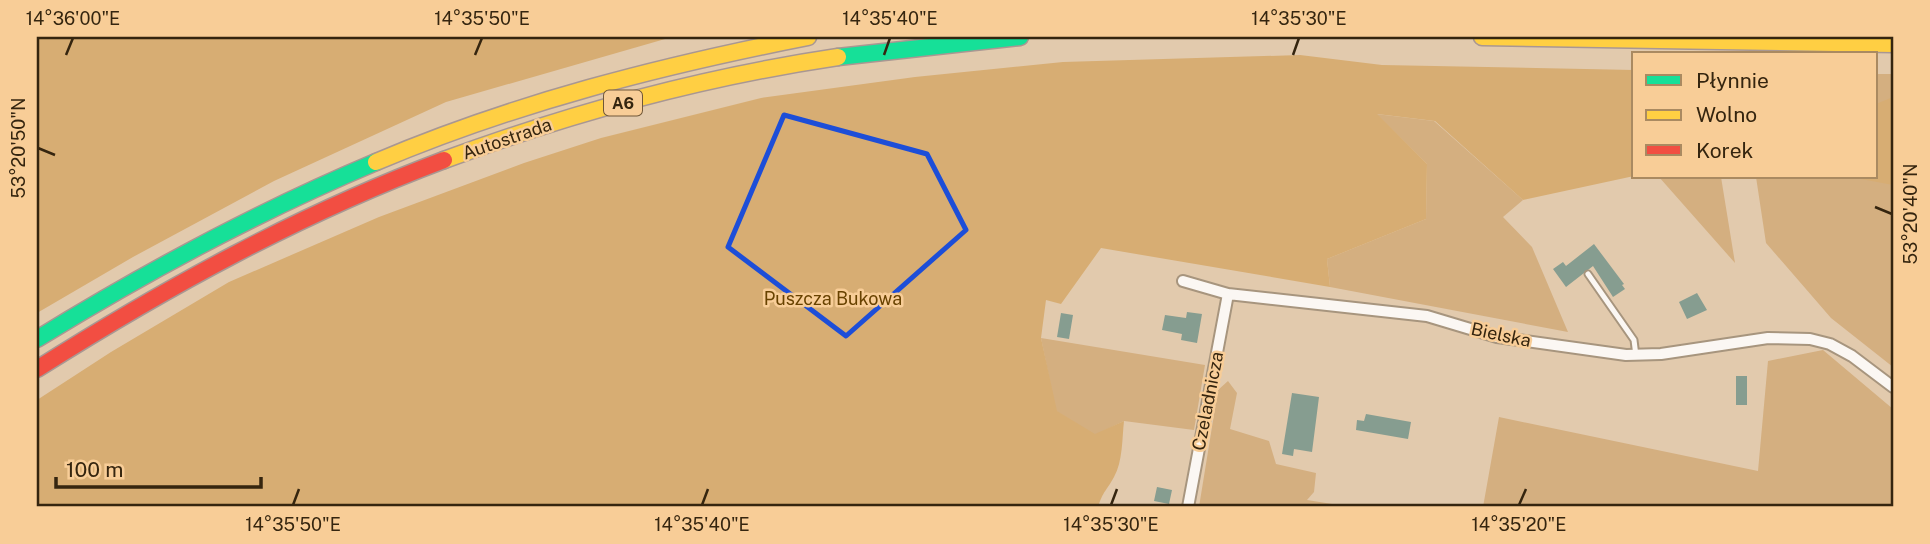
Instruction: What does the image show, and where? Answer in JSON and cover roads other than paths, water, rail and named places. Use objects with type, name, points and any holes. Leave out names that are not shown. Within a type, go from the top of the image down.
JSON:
[{"type":"highway","name":"Autostrada","points":[[37,339],[196,245],[386,156],[525,106],[667,66],[808,37]]},
{"type":"highway","name":"Autostrada","points":[[37,369],[124,314],[247,247],[322,211],[435,164],[528,131],[648,96],[744,74],[904,48],[1020,37]]},
{"type":"highway","points":[[1482,37],[1893,44]]},
{"type":"street","name":"Bielska","points":[[1183,281],[1228,294],[1427,316],[1497,337],[1636,356],[1784,337],[1822,341],[1852,356],[1893,387]]},
{"type":"street","name":"Czeladnicza","points":[[1188,507],[1228,294]]},
{"type":"lane","points":[[1588,274],[1634,340],[1636,356]]},
{"type":"park label","name":"Puszcza Bukowa","points":[[833,299]]}]
